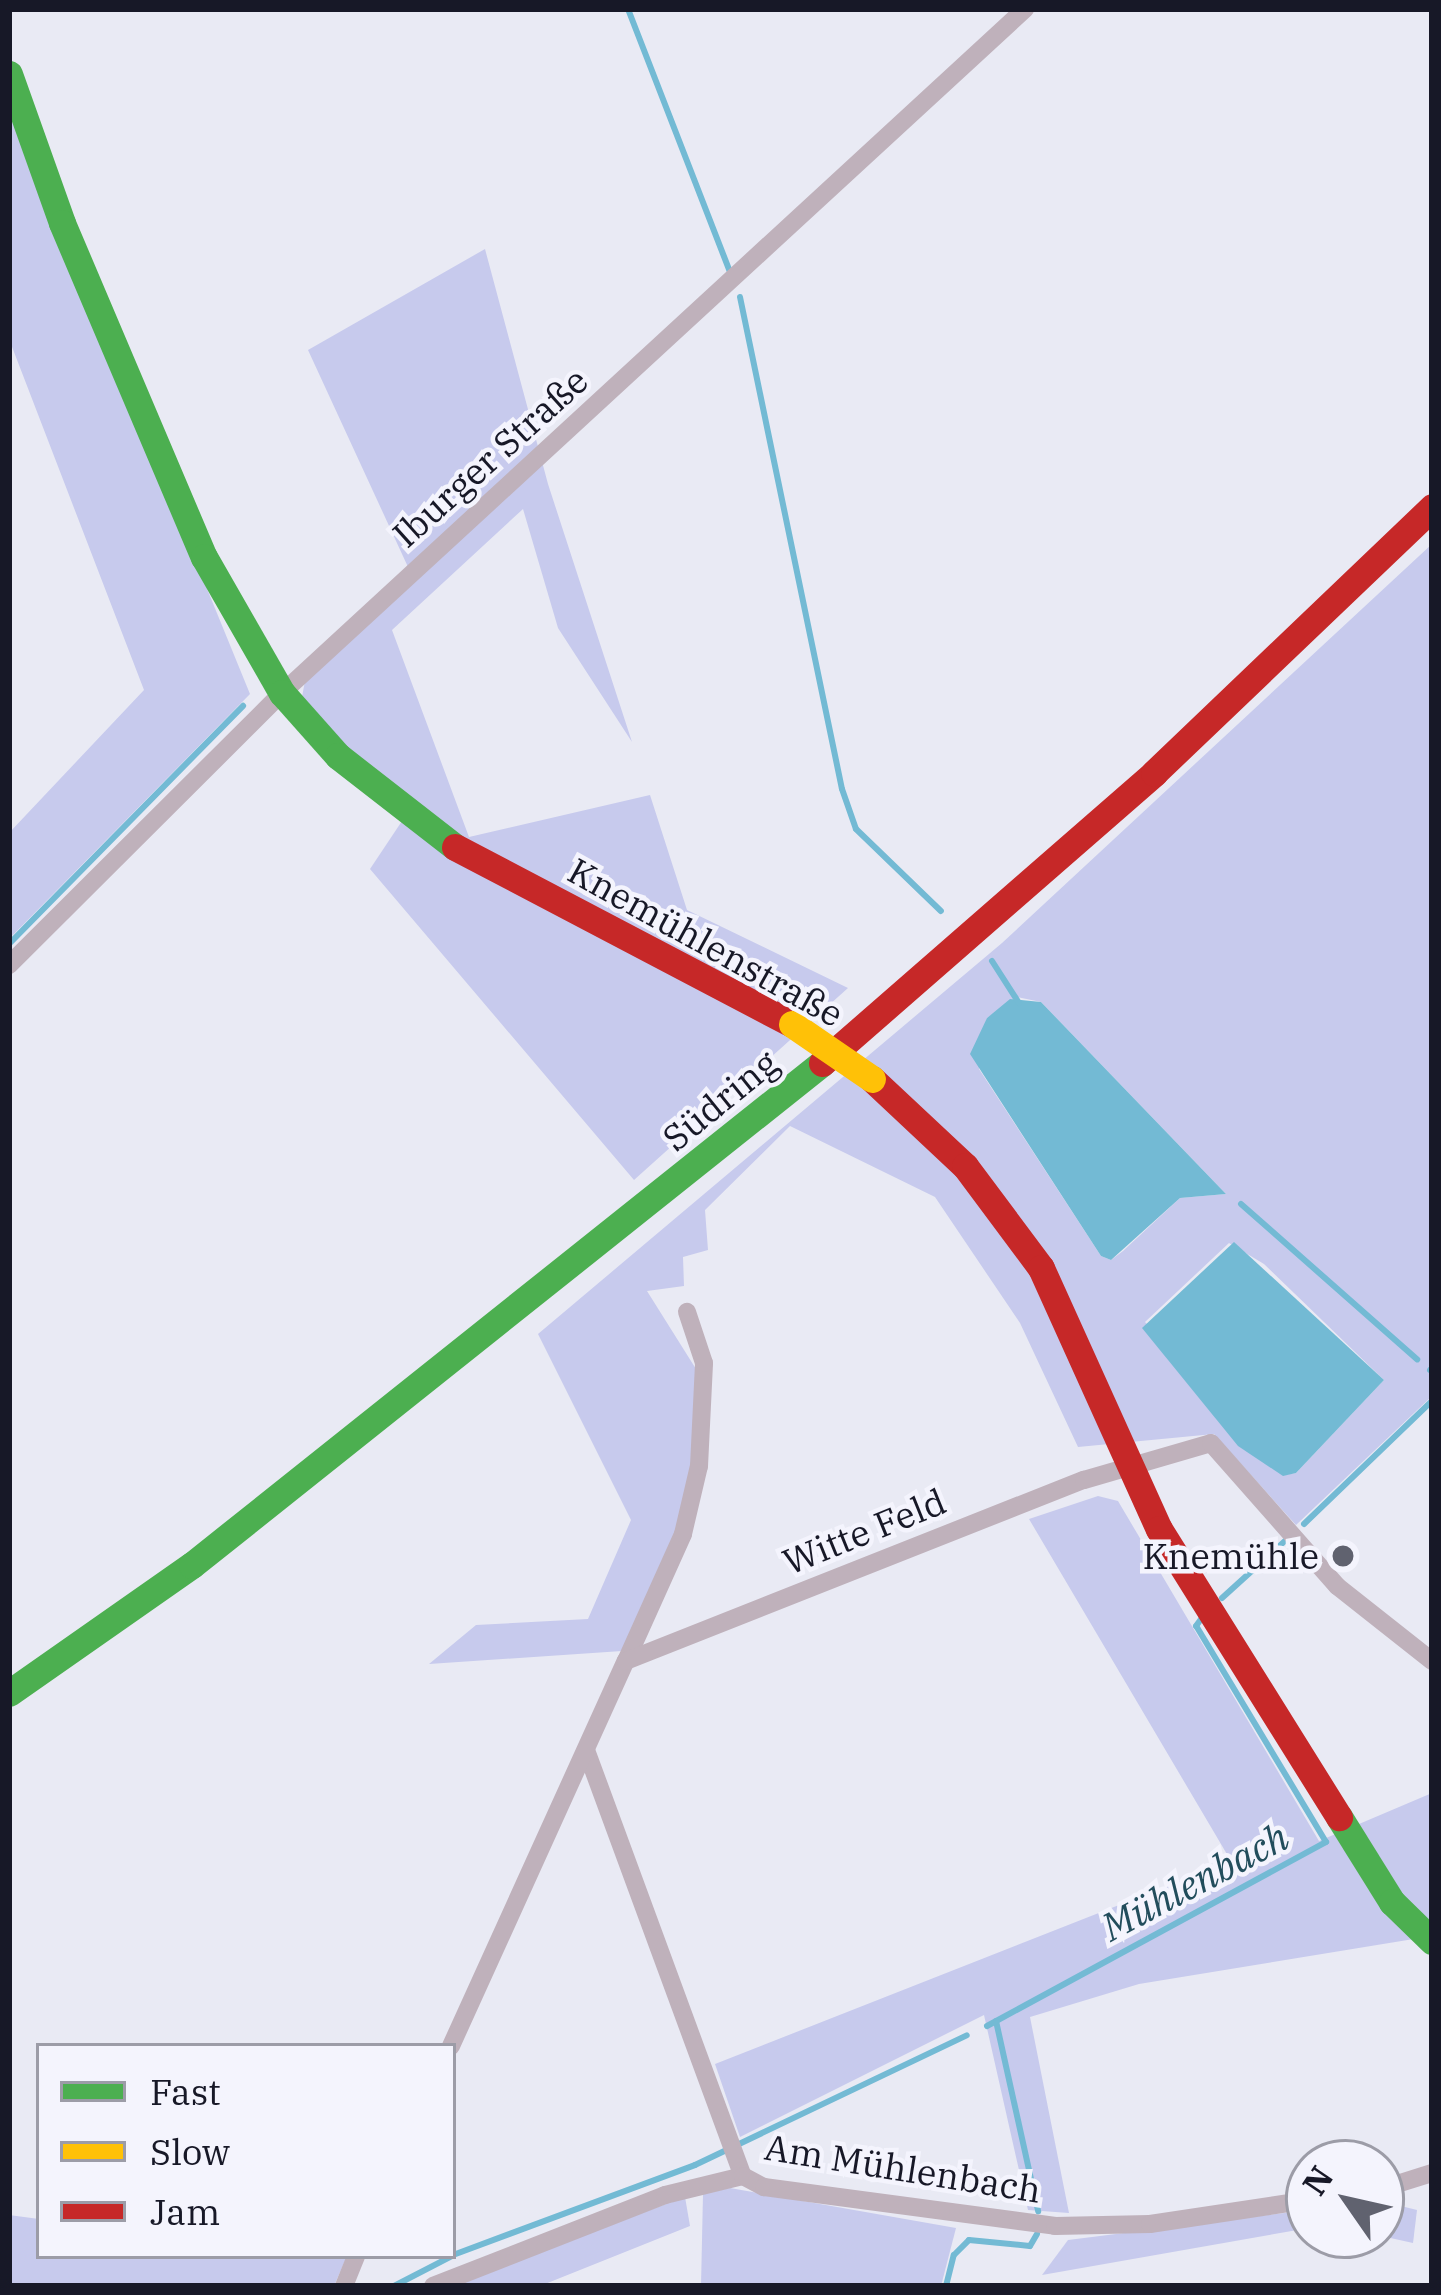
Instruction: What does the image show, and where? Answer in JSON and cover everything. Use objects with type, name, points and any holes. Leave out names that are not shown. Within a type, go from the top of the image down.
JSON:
[{"type":"street","name":"Iburger Straße","points":[[9,965],[282,693],[1025,9]]},
{"type":"street","name":"Knemühlenstraße","points":[[9,74],[62,224],[204,557],[282,693],[338,756],[440,839],[792,1024],[872,1079],[965,1166],[1031,1254],[1073,1329],[1126,1463],[1192,1585],[1392,1902],[1432,1941]]},
{"type":"street","name":"Südring","points":[[9,1694],[192,1565],[528,1304],[871,1022],[1154,773],[1432,507]]},
{"type":"street","points":[[453,2043],[683,1534],[699,1466],[704,1364],[687,1312]]},
{"type":"street","name":"Witte Feld","points":[[626,1661],[1126,1463],[1210,1443],[1337,1586],[1432,1661]]},
{"type":"street","points":[[586,1750],[743,2176]]},
{"type":"street","name":"Am Mühlenbach","points":[[433,2286],[665,2195],[743,2176],[764,2187],[1055,2226],[1150,2224],[1285,2204]]},
{"type":"shaded area","points":[[9,104],[250,694],[9,939],[9,833],[144,690],[9,339]]},
{"type":"shaded area","points":[[485,249],[548,484],[632,742],[558,628],[523,509],[392,630],[469,837],[650,795],[687,910],[848,988],[634,1180],[370,869],[414,803],[348,752],[302,697],[309,659],[408,567],[308,350]]},
{"type":"shaded area","points":[[1432,544],[1432,1396],[1296,1525],[1214,1434],[1078,1447],[1020,1323],[935,1197],[790,1126],[705,1210],[708,1250],[683,1257],[684,1286],[647,1291],[696,1369],[692,1469],[676,1532],[622,1651],[429,1664],[476,1625],[588,1619],[631,1520],[538,1334],[1002,943]],"holes":[[[1017,997],[1041,1002],[1226,1194],[1180,1198],[1111,1260],[1101,1256],[979,1069],[987,1018]],[[1229,1243],[1264,1264],[1384,1380],[1296,1473],[1283,1475],[1145,1322]]]},
{"type":"shaded area","points":[[1010,999],[1041,1002],[1226,1194],[1180,1198],[1111,1260],[1101,1256],[970,1054],[987,1018]]},
{"type":"shaded area","points":[[1234,1242],[1384,1380],[1296,1473],[1283,1476],[1238,1446],[1142,1328]]},
{"type":"shaded area","points":[[1098,1496],[1118,1501],[1319,1841],[1432,1793],[1432,1936],[1139,1984],[1030,2017],[1069,2213],[1028,2210],[984,2015],[740,2137],[715,2064],[1231,1861],[1029,1519]]},
{"type":"shaded area","points":[[730,2188],[956,2228],[941,2286],[701,2286],[703,2194]]},
{"type":"shaded area","points":[[685,2197],[690,2226],[540,2286],[445,2286]]},
{"type":"shaded area","points":[[1405,2207],[1417,2210],[1413,2243],[1405,2241]]},
{"type":"shaded area","points":[[1285,2213],[1285,2232],[1042,2275],[1068,2240]]},
{"type":"shaded area","points":[[9,2215],[36,2219],[36,2259],[346,2259],[334,2286],[9,2286]]},
{"type":"waterway","points":[[628,9],[730,272]]},
{"type":"waterway","points":[[740,297],[842,789],[856,829],[941,911]]},
{"type":"waterway","points":[[9,944],[243,706]]},
{"type":"waterway","points":[[992,961],[1019,1003]]},
{"type":"waterway","points":[[1241,1204],[1417,1359]]},
{"type":"waterway","name":"Mühlenbach","points":[[1304,1524],[1432,1401]]},
{"type":"waterway","name":"Mühlenbach","points":[[1222,1598],[1287,1539]]},
{"type":"waterway","name":"Mühlenbach","points":[[987,2026],[1326,1842],[1196,1626],[1201,1619]]},
{"type":"waterway","points":[[996,2021],[1038,2211]]},
{"type":"waterway","name":"Mühlenbach","points":[[456,2254],[695,2165],[967,2035]]},
{"type":"waterway","points":[[946,2286],[954,2255],[969,2240],[1030,2246],[1037,2234]]},
{"type":"waterway","name":"Mühlenbach","points":[[394,2286],[446,2259]]},
{"type":"traffic: fast","points":[[9,74],[62,223],[204,557],[282,693],[338,756],[455,847]]},
{"type":"traffic: fast","points":[[9,1693],[192,1565],[822,1063]]},
{"type":"traffic: fast","points":[[1339,1817],[1392,1902],[1432,1941]]},
{"type":"traffic: jam","points":[[822,1063],[1154,773],[1432,507]]},
{"type":"traffic: jam","points":[[455,847],[792,1024]]},
{"type":"traffic: jam","points":[[872,1079],[965,1166],[1041,1268],[1159,1529],[1339,1817]]},
{"type":"traffic: slow","points":[[792,1024],[872,1079]]},
{"type":"place","name":"Knemühle","points":[[1343,1556]]}]
